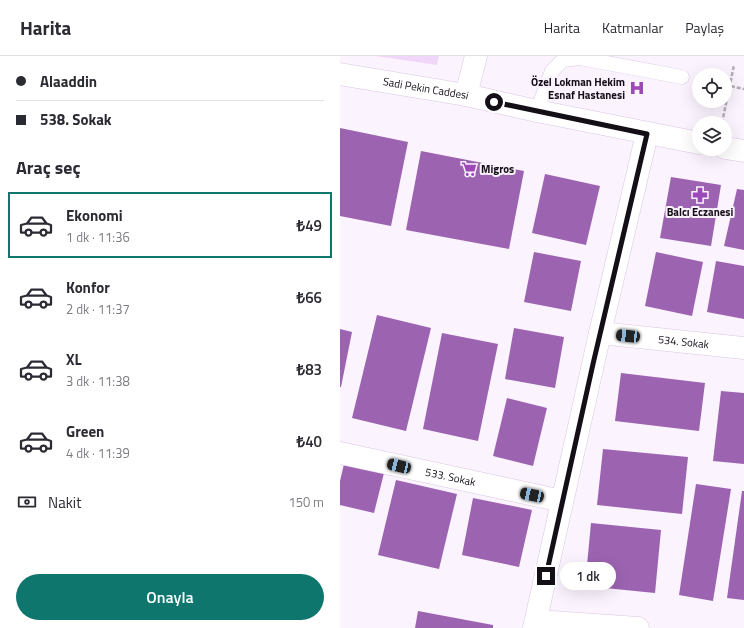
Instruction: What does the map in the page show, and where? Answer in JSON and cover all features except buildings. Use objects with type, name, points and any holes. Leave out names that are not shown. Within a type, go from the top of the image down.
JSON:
[{"type":"street","points":[[466,95],[476,56]]},
{"type":"street","name":"Sadi Pekin Caddesi","points":[[340,74],[466,95],[692,143]]},
{"type":"street","points":[[638,628],[536,624],[600,333],[647,134]]},
{"type":"street","points":[[732,149],[744,152]]},
{"type":"street","name":"534. Sokak","points":[[600,333],[744,348]]},
{"type":"street","name":"533. Sokak","points":[[340,453],[562,501]]},
{"type":"lane","points":[[537,111],[552,71],[563,60],[580,58],[682,77]]},
{"type":"path","points":[[732,73],[734,65]]},
{"type":"path","points":[[732,87],[744,89]]},
{"type":"shaded area","points":[[376,56],[439,56],[437,65]]},
{"type":"place","name":"Özel Lokman Hekim Esnaf Hastanesi","points":[[637,88]]},
{"type":"place","name":"Migros","points":[[469,169]]},
{"type":"place","name":"Balcı Eczanesi","points":[[700,195]]},
{"type":"route","points":[[494,102],[647,134],[593,364],[546,576]]}]
